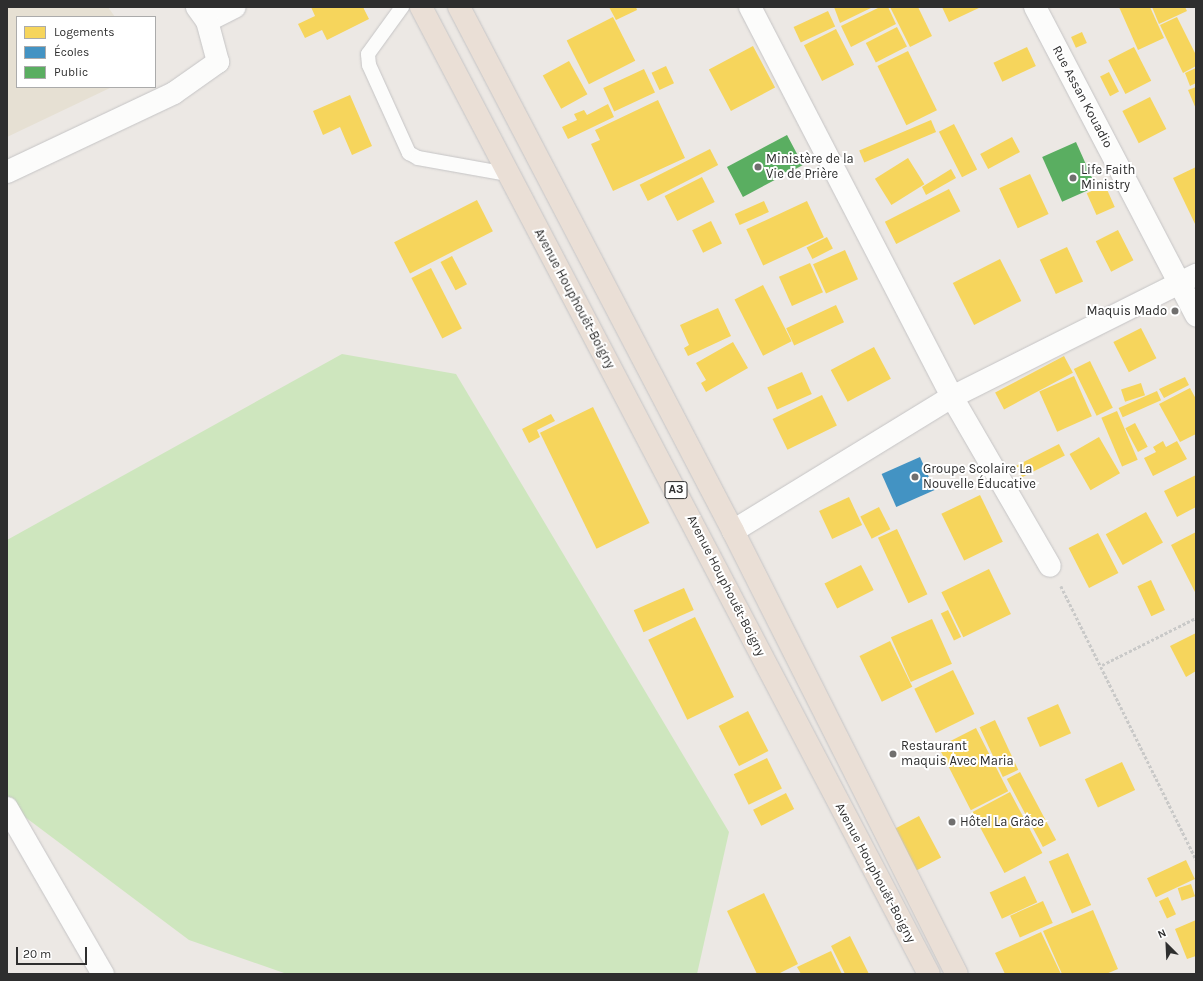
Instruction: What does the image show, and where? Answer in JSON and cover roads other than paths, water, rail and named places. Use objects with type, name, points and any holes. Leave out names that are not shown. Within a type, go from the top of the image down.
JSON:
[{"type":"highway","name":"Avenue Houphouët-Boigny","points":[[421,7],[929,974]]},
{"type":"highway","name":"Avenue Houphouët-Boigny","points":[[459,7],[733,531],[957,974]]},
{"type":"street","points":[[7,172],[174,93],[218,62],[202,14],[235,7]]},
{"type":"street","points":[[750,7],[952,397],[1050,566]]},
{"type":"street","name":"Rue Assan Kouadio","points":[[1035,7],[1188,279],[1196,315]]},
{"type":"street","points":[[733,531],[952,397],[1188,279]]},
{"type":"street","points":[[7,808],[103,974]]},
{"type":"lane","points":[[402,7],[368,54],[368,65],[409,153],[418,158],[508,174]]},
{"type":"place","name":"Ministère de la Vie de Prière","points":[[758,167]]},
{"type":"place","name":"Life Faith Ministry","points":[[1073,178]]},
{"type":"place","name":"Maquis Mado","points":[[1175,311]]},
{"type":"place","name":"Groupe Scolaire La Nouvelle Éducative","points":[[915,477]]},
{"type":"place","name":"Restaurant maquis Avec Maria","points":[[893,754]]},
{"type":"place","name":"Hôtel La Grâce","points":[[952,822]]}]
